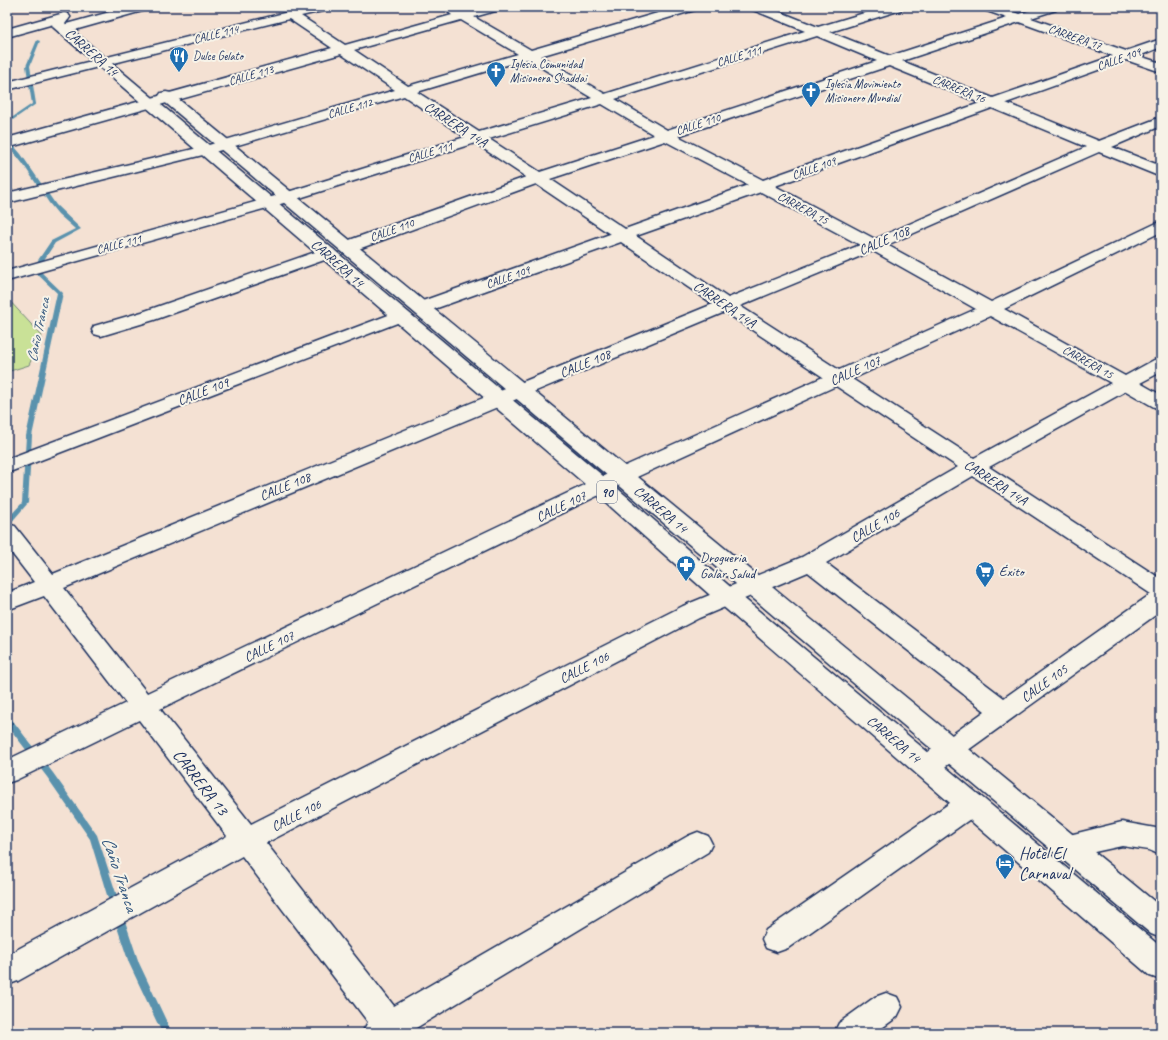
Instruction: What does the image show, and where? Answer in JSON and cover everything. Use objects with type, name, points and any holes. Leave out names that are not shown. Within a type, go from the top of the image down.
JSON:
[{"type":"street","points":[[7,33],[65,19],[142,7]]},
{"type":"street","name":"CALLE 114","points":[[7,86],[323,7]]},
{"type":"street","name":"CARRERA 15","points":[[448,7],[665,135],[874,245],[1161,403]]},
{"type":"street","name":"CALLE 113","points":[[13,141],[495,7]]},
{"type":"street","name":"CALLE 112","points":[[14,196],[215,148],[691,7]]},
{"type":"street","name":"CARRERA 16","points":[[757,7],[1161,172]]},
{"type":"street","name":"CALLE 111","points":[[7,276],[277,200],[897,7]]},
{"type":"street","name":"CARRERA 17","points":[[988,7],[1161,68]]},
{"type":"street","name":"CALLE 110","points":[[101,330],[148,316],[538,178],[1052,7]]},
{"type":"street","name":"CARRERA 14A","points":[[291,15],[538,178],[726,305],[1161,590]]},
{"type":"street","name":"CARRERA 14","points":[[65,19],[215,148],[337,250],[420,308],[1161,924]]},
{"type":"street","name":"CALLE 109","points":[[420,308],[994,104],[1161,43]]},
{"type":"street","name":"CALLE 108","points":[[7,602],[518,390],[874,245],[1100,146],[1161,121]]},
{"type":"street","name":"CALLE 107","points":[[13,770],[621,476],[990,309],[1161,226]]},
{"type":"street","name":"CARRERA 14","points":[[337,250],[400,316],[601,486],[727,597],[926,767],[1161,966]]},
{"type":"street","name":"CALLE 109","points":[[9,465],[400,316]]},
{"type":"street","name":"CALLE 106","points":[[7,971],[246,840],[692,612],[810,562],[973,467],[1161,364]]},
{"type":"street","name":"CARRERA 13","points":[[9,534],[246,840],[388,1030]]},
{"type":"street","points":[[810,562],[1004,712]]},
{"type":"street","name":"CALLE 105","points":[[926,767],[1161,599]]},
{"type":"street","points":[[777,939],[970,804]]},
{"type":"street","points":[[1067,846],[1122,834],[1155,839],[1161,843]]},
{"type":"street","points":[[388,1030],[698,844]]},
{"type":"street","points":[[850,1033],[886,1007]]},
{"type":"green space","points":[[7,298],[42,336],[29,365],[7,372]]},
{"type":"waterway","name":"Caño Tranca","points":[[7,123],[34,104],[28,66],[38,41]]},
{"type":"waterway","name":"Caño Tranca","points":[[7,141],[19,155],[54,206],[78,229],[53,242],[35,269],[60,293],[29,436],[25,503],[7,523]]},
{"type":"waterway","name":"Caño Tranca","points":[[7,719],[50,775],[94,838],[115,905]]},
{"type":"waterway","name":"Caño Tranca","points":[[118,915],[134,963],[167,1033]]},
{"type":"place","name":"Dulce Gelato","points":[[179,73]]},
{"type":"place","name":"Iglesia Comunidad Misionera Shaddai","points":[[496,88]]},
{"type":"place","name":"Iglesia Movimiento Misionero Mundial","points":[[811,108]]},
{"type":"place","name":"Drogueria Galar Salud","points":[[686,582]]},
{"type":"place","name":"Éxito","points":[[985,588]]},
{"type":"place","name":"Hotel El Carnaval","points":[[1005,880]]}]
